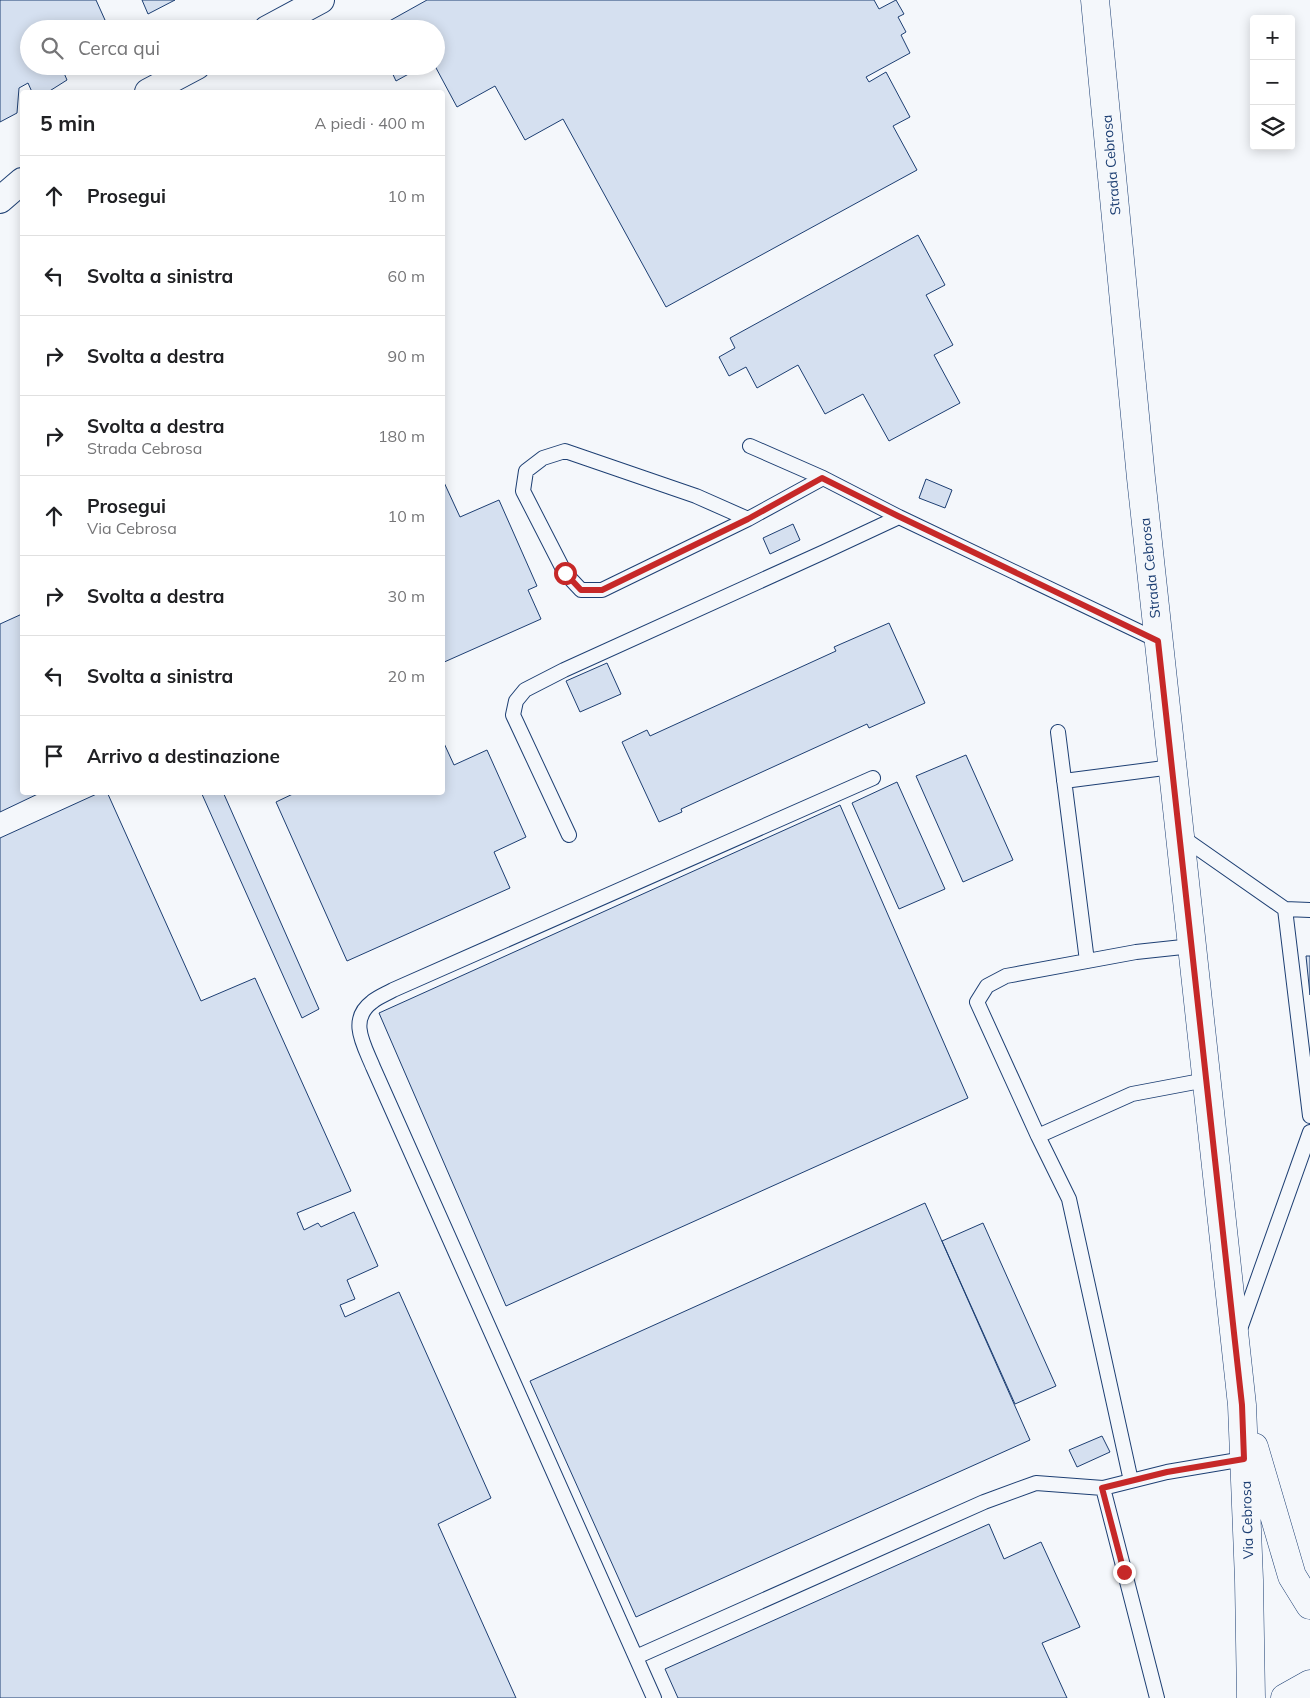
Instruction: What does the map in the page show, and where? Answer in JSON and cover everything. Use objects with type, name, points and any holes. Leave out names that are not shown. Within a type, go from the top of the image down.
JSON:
[{"type":"main road","name":"Strada Cebrosa","points":[[1095,0],[1140,478],[1242,1405]]},
{"type":"main road","name":"Via Cebrosa","points":[[1242,1405],[1251,1646],[1251,1698]]},
{"type":"main road","name":"Via Cebrosa","points":[[1242,1405],[1292,1576],[1310,1605]]},
{"type":"main road","points":[[1285,1698],[1310,1684]]},
{"type":"street","points":[[284,20],[321,0]]},
{"type":"street","points":[[152,90],[180,75]]},
{"type":"street","points":[[0,200],[20,183]]},
{"type":"lane","points":[[750,446],[822,478],[1158,641]]},
{"type":"lane","points":[[748,519],[696,496],[565,451],[542,458],[526,471],[523,491],[565,573],[581,590],[602,590],[748,519],[822,478]]},
{"type":"lane","points":[[569,835],[513,715],[516,701],[525,690],[564,670],[815,556],[898,516]]},
{"type":"lane","points":[[1058,732],[1087,961]]},
{"type":"lane","points":[[1064,781],[1172,767]]},
{"type":"lane","points":[[654,1698],[373,1067],[359,1031],[360,1016],[371,1002],[393,990],[872,778]]},
{"type":"lane","points":[[1180,835],[1285,910],[1310,910]]},
{"type":"lane","points":[[1285,910],[1310,1116]]},
{"type":"lane","points":[[1131,1481],[1069,1199],[977,1002],[987,986],[1006,976],[1136,952],[1192,946]]},
{"type":"lane","points":[[1038,1136],[1132,1094],[1206,1080]]},
{"type":"lane","points":[[1235,1342],[1310,1132]]},
{"type":"lane","points":[[636,1657],[984,1502],[1036,1484],[1102,1488],[1167,1472],[1244,1459]]},
{"type":"lane","points":[[1102,1488],[1157,1698]]},
{"type":"building","points":[[0,0],[96,0],[105,20],[20,20],[20,75],[65,75],[67,80],[51,90],[31,90],[28,83],[19,88],[17,113],[0,122]]},
{"type":"building","points":[[142,0],[175,0],[148,14]]},
{"type":"building","points":[[427,0],[874,0],[879,9],[896,0],[904,14],[898,17],[906,32],[901,35],[910,53],[866,77],[869,82],[886,72],[910,117],[893,126],[917,170],[666,307],[563,119],[525,140],[495,86],[457,107],[440,75],[445,75],[445,20],[391,20]]},
{"type":"building","points":[[393,75],[407,75],[396,81]]},
{"type":"building","points":[[918,235],[945,285],[926,295],[953,345],[934,355],[960,403],[889,441],[863,394],[825,414],[798,365],[757,388],[746,367],[729,376],[719,357],[735,348],[730,338]]},
{"type":"building","points":[[926,479],[952,490],[945,508],[919,498]]},
{"type":"building","points":[[445,484],[460,517],[499,500],[537,586],[528,590],[541,619],[445,662]]},
{"type":"building","points":[[793,524],[800,540],[770,554],[763,538]]},
{"type":"building","points":[[20,615],[20,795],[36,795],[0,812],[0,624]]},
{"type":"building","points":[[889,623],[925,703],[869,728],[867,724],[681,809],[682,812],[659,822],[622,742],[647,730],[650,736],[836,651],[834,647]]},
{"type":"building","points":[[607,663],[621,694],[580,712],[566,681]]},
{"type":"building","points":[[445,746],[454,765],[487,750],[526,837],[494,852],[510,888],[347,961],[276,802],[291,795],[445,795]]},
{"type":"building","points":[[966,755],[1013,860],[963,882],[916,776]]},
{"type":"building","points":[[897,782],[945,889],[899,909],[852,803]]},
{"type":"building","points":[[94,795],[108,795],[201,1001],[255,978],[351,1191],[297,1213],[304,1230],[318,1223],[321,1227],[354,1212],[378,1266],[347,1280],[355,1299],[340,1305],[345,1317],[399,1292],[491,1498],[438,1524],[516,1698],[0,1698],[0,838]]},
{"type":"building","points":[[202,795],[224,795],[319,1009],[302,1018]]},
{"type":"building","points":[[840,805],[968,1098],[506,1306],[379,1013]]},
{"type":"building","points":[[1306,956],[1310,956],[1310,995]]},
{"type":"building","points":[[925,1203],[1030,1440],[636,1617],[530,1381]]},
{"type":"building","points":[[983,1223],[1056,1386],[1015,1404],[942,1241]]},
{"type":"building","points":[[1102,1436],[1110,1452],[1077,1467],[1069,1450]]},
{"type":"building","points":[[989,1524],[1004,1559],[1041,1542],[1080,1627],[1042,1643],[1067,1698],[678,1698],[665,1669]]},
{"type":"route","points":[[565,573],[581,590],[602,590],[748,519],[822,478],[1158,641],[1242,1405],[1244,1459],[1167,1472],[1102,1488],[1124,1572]]}]
